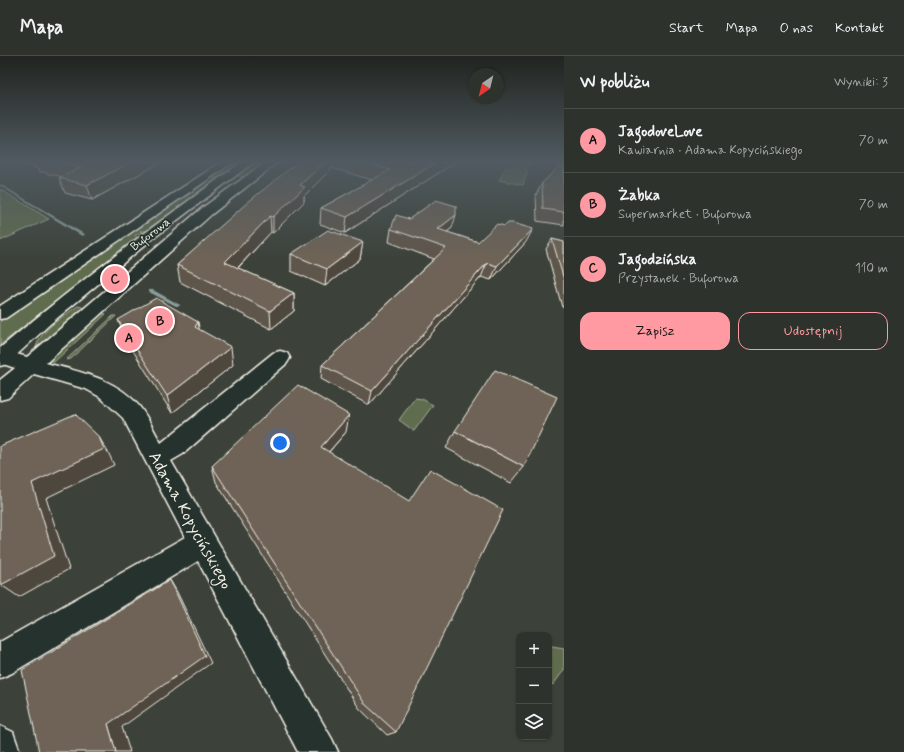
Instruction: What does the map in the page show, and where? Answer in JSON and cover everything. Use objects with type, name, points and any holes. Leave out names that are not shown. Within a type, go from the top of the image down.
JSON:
[{"type":"street","name":"Buforowa","points":[[0,314],[181,193]]},
{"type":"street","name":"Buforowa","points":[[2,358],[44,320],[146,237],[206,193]]},
{"type":"street","points":[[0,392],[207,211],[230,193]]},
{"type":"street","name":"Adama Kopycińskiego","points":[[2,358],[77,378],[108,391],[131,412],[319,752]]},
{"type":"street","points":[[156,457],[175,446],[280,358]]},
{"type":"street","points":[[0,662],[203,542]]},
{"type":"street","points":[[0,745],[1,752]]},
{"type":"green space","points":[[0,193],[7,193],[49,219],[0,241]]},
{"type":"green space","points":[[188,193],[197,193],[145,231],[140,231],[143,232],[135,235],[137,237],[0,345],[0,321],[49,290],[48,289]]},
{"type":"green space","points":[[78,306],[85,308],[35,352],[40,338],[46,331],[58,320]]},
{"type":"green space","points":[[99,312],[106,314],[54,362],[46,360]]},
{"type":"green space","points":[[113,316],[116,316],[71,359],[66,360]]},
{"type":"green space","points":[[415,398],[422,399],[433,405],[414,431],[399,420]]},
{"type":"green space","points":[[552,646],[564,648],[564,670],[553,685]]},
{"type":"building","points":[[259,193],[298,193],[273,217],[270,216],[225,262],[294,293],[270,311],[177,265]]},
{"type":"building","points":[[347,193],[386,193],[347,217],[321,208]]},
{"type":"building","points":[[542,193],[564,193],[564,212],[543,209]]},
{"type":"building","points":[[436,200],[456,206],[456,215],[438,229],[478,242],[497,224],[505,226],[508,223],[513,223],[533,229],[497,266],[487,263],[372,391],[322,365],[446,248],[391,229],[396,215],[409,219]]},
{"type":"building","points":[[328,230],[363,242],[327,269],[291,254]]},
{"type":"building","points":[[552,239],[564,242],[564,280]]},
{"type":"building","points":[[156,298],[198,322],[195,327],[231,347],[167,396],[118,320]]},
{"type":"building","points":[[495,370],[557,397],[524,467],[455,431]]},
{"type":"building","points":[[298,385],[349,415],[321,447],[409,501],[430,469],[503,510],[396,732],[365,704],[212,466]]},
{"type":"building","points":[[75,414],[99,437],[104,449],[32,483],[54,556],[1,585],[0,446]]},
{"type":"building","points":[[170,580],[205,656],[108,724],[116,752],[39,752],[22,670]]},
{"type":"waterway","points":[[14,193],[83,235]]},
{"type":"waterway","points":[[151,291],[178,305]]},
{"type":"place","name":"Jagodzińska","points":[[115,279]]},
{"type":"place","name":"Żabka","points":[[160,321]]},
{"type":"place","name":"JagodoveLove","points":[[129,338]]}]
